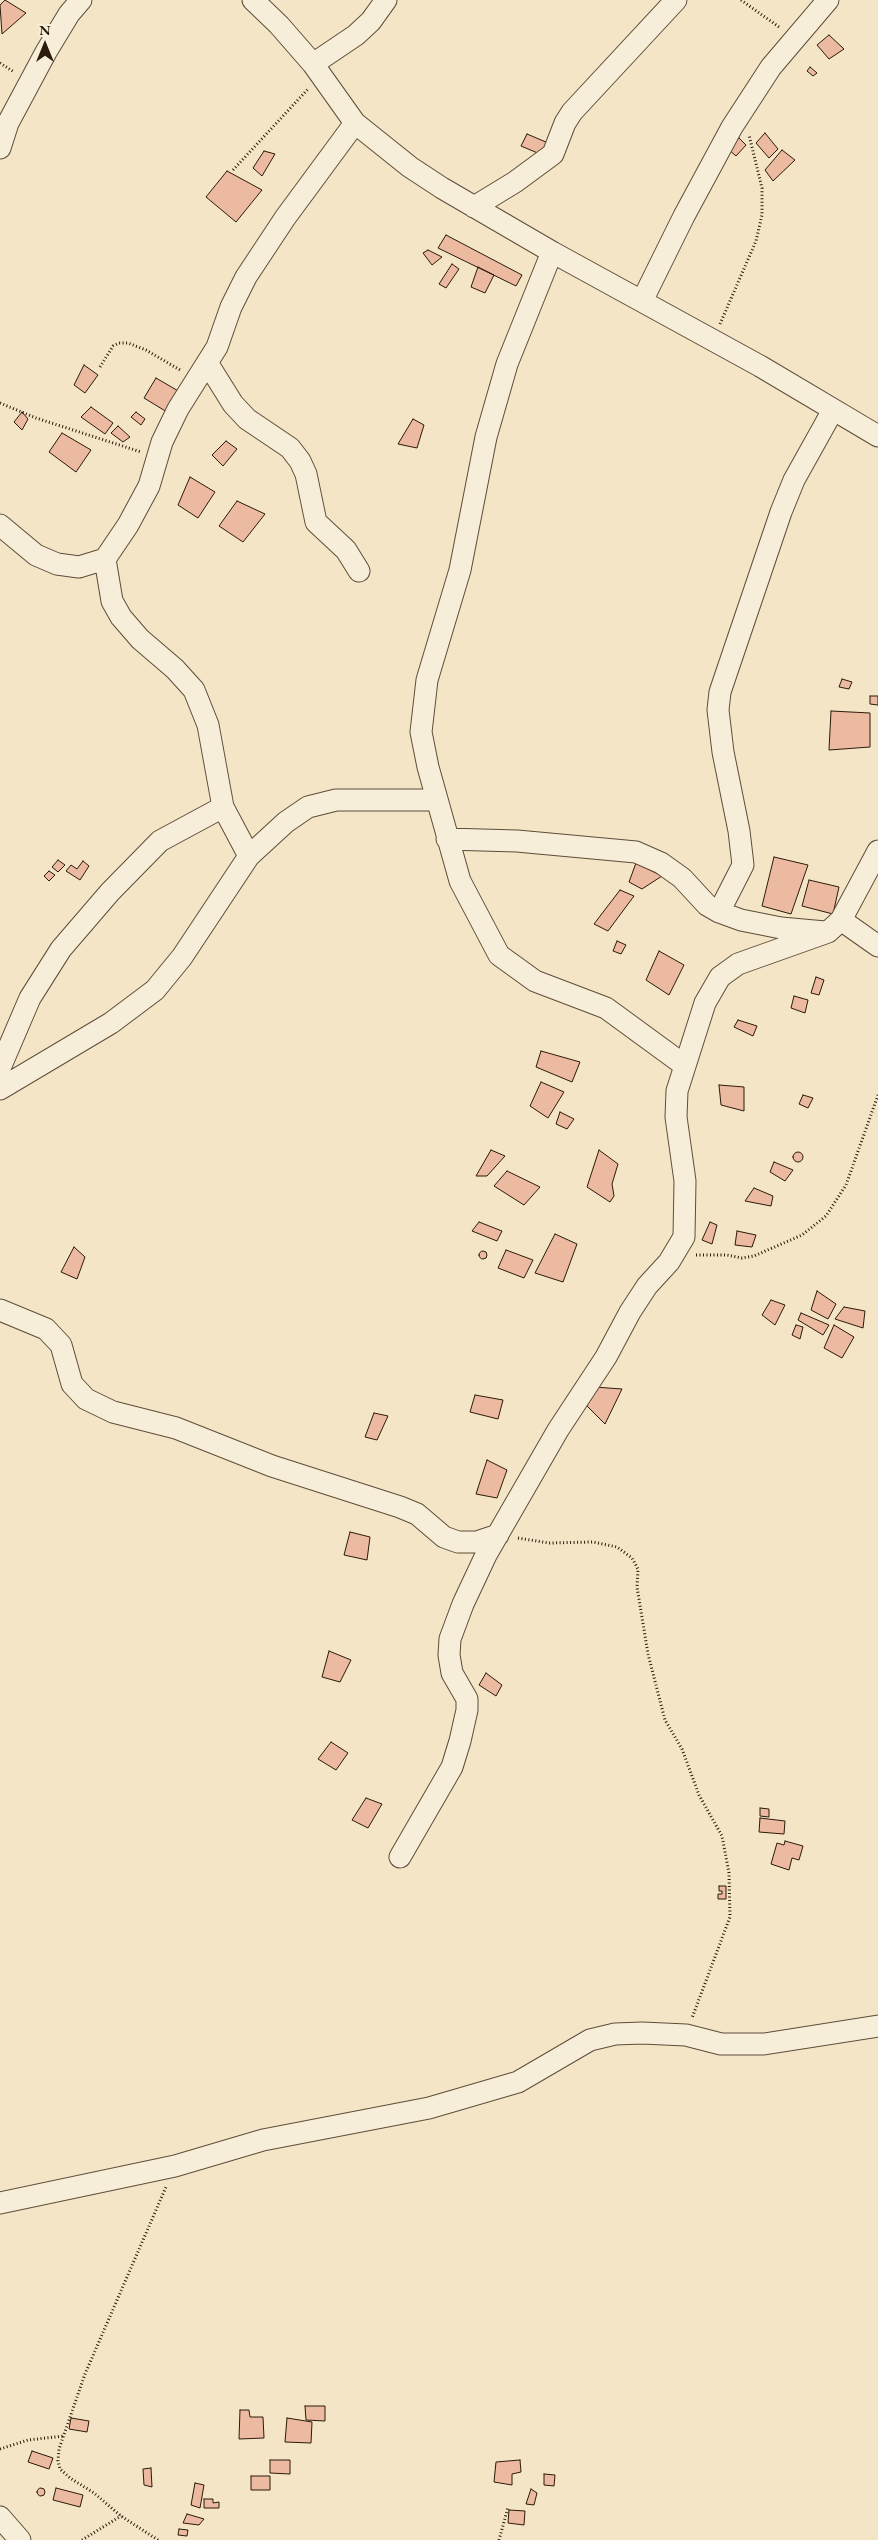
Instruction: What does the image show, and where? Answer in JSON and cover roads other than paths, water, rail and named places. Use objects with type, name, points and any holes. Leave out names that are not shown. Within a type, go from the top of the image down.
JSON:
[{"type":"street","points":[[0,148],[6,116],[69,14],[81,0]]},
{"type":"street","points":[[253,0],[279,25],[316,69],[355,123],[410,167],[552,252],[713,341],[878,436]]},
{"type":"street","points":[[316,69],[371,21],[386,0]]},
{"type":"street","points":[[474,207],[515,182],[553,154],[572,112],[676,0]]},
{"type":"street","points":[[642,301],[705,175],[743,110],[771,67],[828,0]]},
{"type":"street","points":[[0,525],[36,555],[56,564],[79,567],[105,559],[128,525],[149,486],[158,457],[178,409],[205,369],[246,277],[285,218],[355,123]]},
{"type":"street","points":[[552,252],[507,364],[486,437],[460,570],[427,680],[421,732],[436,800],[460,881],[499,955],[535,981],[606,1008],[684,1065]]},
{"type":"street","points":[[205,369],[246,420],[290,448],[295,454],[306,474],[316,522],[346,550],[358,570]]},
{"type":"street","points":[[719,912],[743,865],[739,831],[723,752],[718,710],[720,692],[781,512],[794,480],[833,410]]},
{"type":"street","points":[[105,559],[112,601],[121,617],[140,639],[175,669],[194,690],[208,725],[224,807],[249,856]]},
{"type":"street","points":[[0,1089],[111,1023],[155,990],[182,958],[249,856],[286,822],[308,807],[336,800],[436,800]]},
{"type":"street","points":[[0,1068],[30,998],[62,949],[110,892],[160,841],[224,807]]},
{"type":"street","points":[[447,839],[517,841],[636,852],[662,863],[682,878],[707,905],[719,912],[741,920],[781,928],[835,926],[878,946]]},
{"type":"street","points":[[400,1857],[452,1767],[468,1710],[467,1699],[452,1672],[449,1655],[450,1639],[463,1604],[498,1535],[558,1430],[606,1357],[630,1312],[647,1286],[670,1262],[684,1237],[685,1181],[676,1117],[677,1091],[705,1003],[720,977],[738,964],[798,944],[835,926],[878,851]]},
{"type":"street","points":[[0,1310],[46,1329],[61,1345],[72,1384],[86,1399],[113,1412],[176,1428],[272,1466],[400,1507],[418,1514],[444,1537],[458,1542],[477,1542],[498,1535]]},
{"type":"street","points":[[0,2203],[175,2166],[263,2140],[429,2108],[518,2082],[590,2040],[615,2034],[686,2035],[721,2044],[764,2044],[878,2026]]},
{"type":"street","points":[[0,2517],[20,2540]]}]
